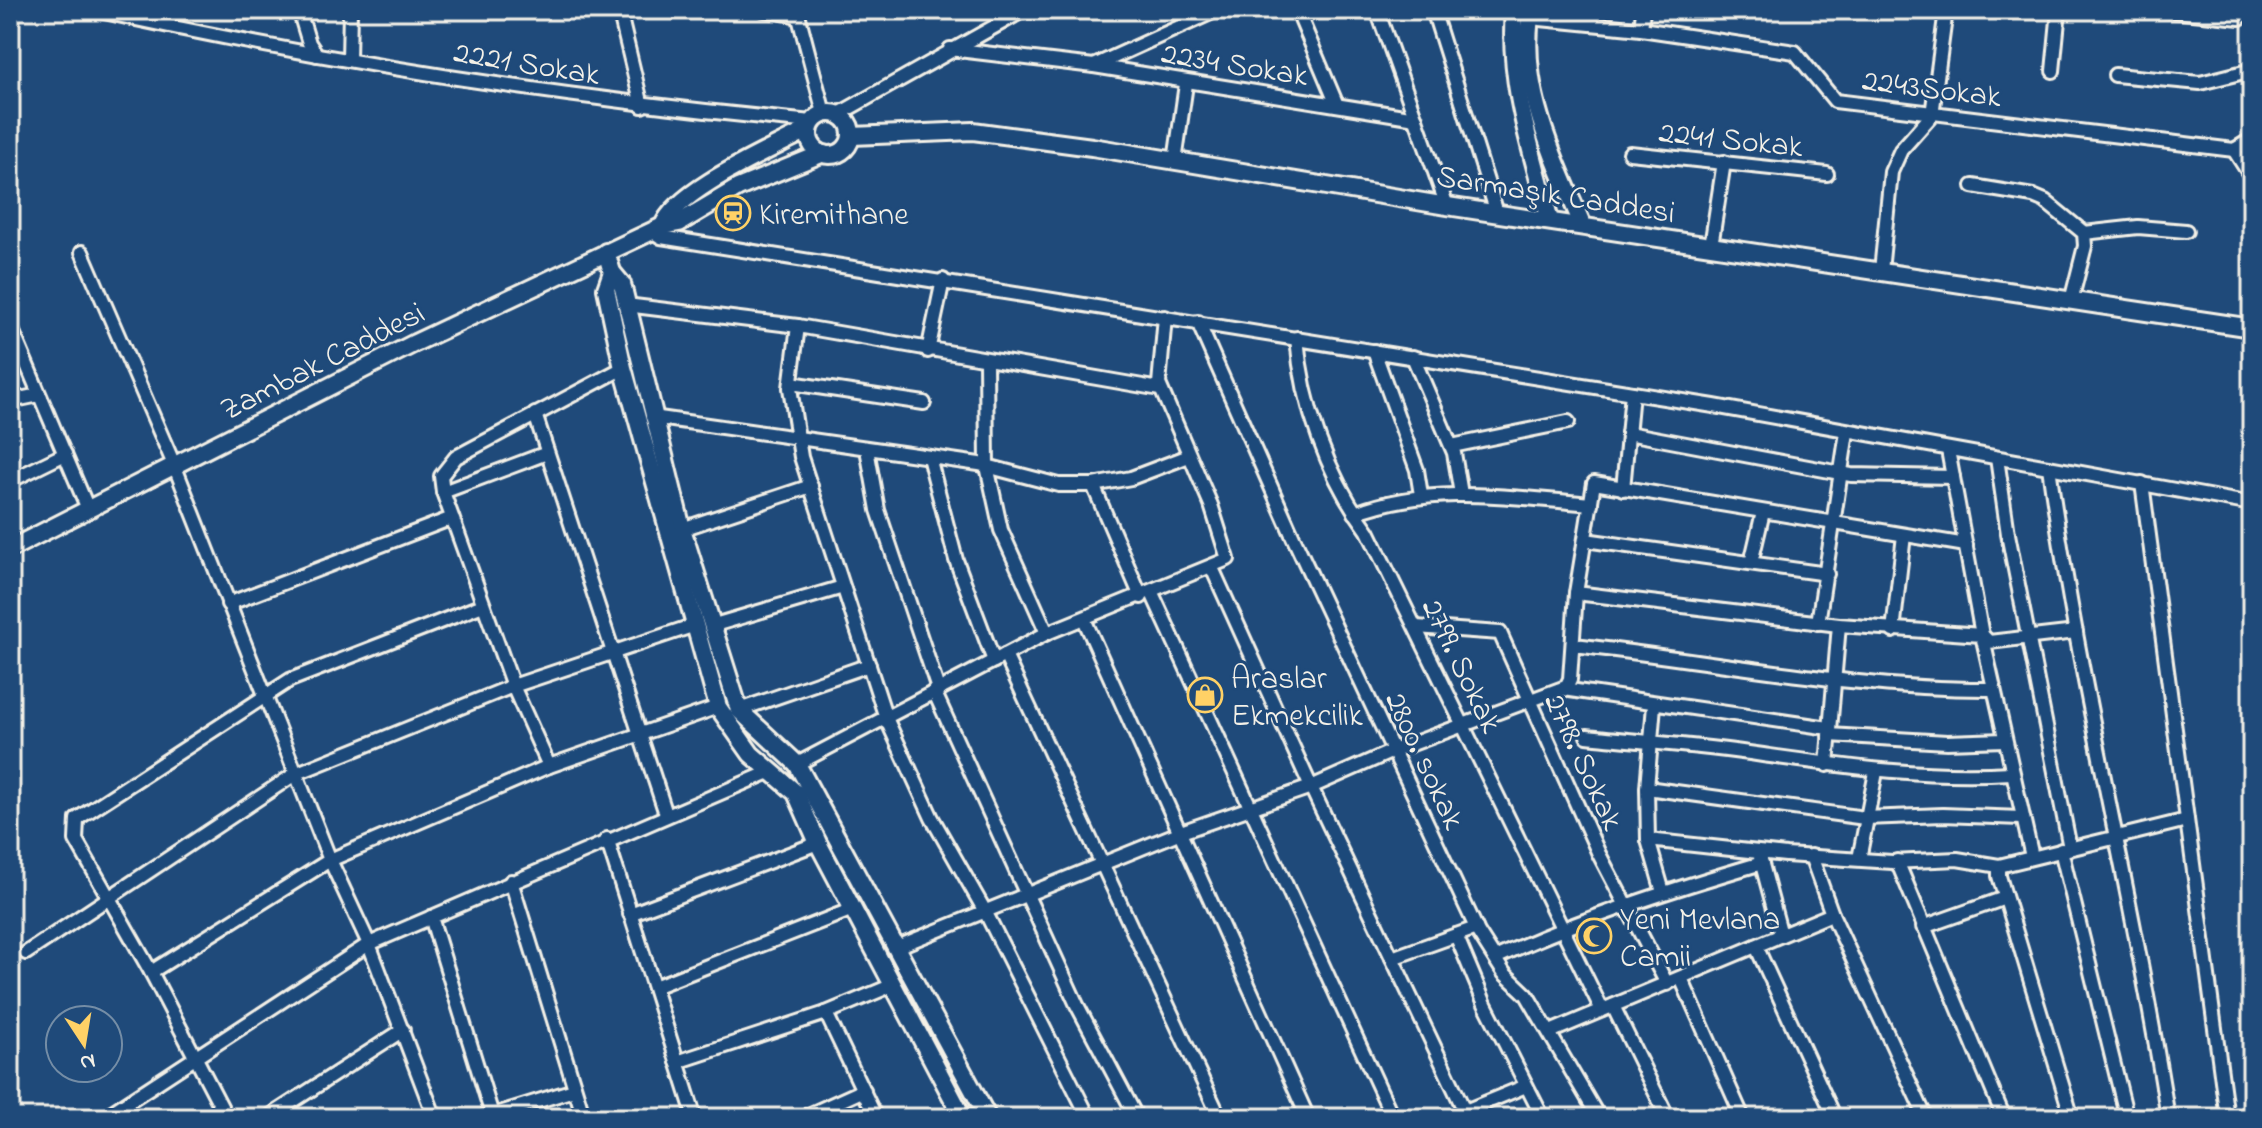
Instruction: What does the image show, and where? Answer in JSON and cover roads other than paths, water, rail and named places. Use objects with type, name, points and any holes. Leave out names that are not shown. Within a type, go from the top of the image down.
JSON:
[{"type":"main road","points":[[1514,10],[1511,47],[1518,102],[1550,221]]},
{"type":"main road","points":[[1530,14],[1530,83],[1542,129],[1582,224]]},
{"type":"main road","points":[[821,120],[849,123],[852,136],[841,153],[821,154],[811,144],[821,120]]},
{"type":"main road","name":"Zambak Caddesi","points":[[657,228],[668,212],[690,196],[821,120]]},
{"type":"main road","name":"Sarmaşık Caddesi","points":[[852,136],[973,131],[2252,328]]},
{"type":"main road","name":"Zambak Caddesi","points":[[10,549],[415,343],[657,228],[679,223],[738,188],[821,154]]},
{"type":"main road","points":[[606,252],[612,272],[622,284],[652,417],[682,529],[718,707],[751,754],[796,793],[818,843],[963,1118]]},
{"type":"main road","points":[[612,272],[606,289],[623,368],[703,626],[739,710],[797,764],[988,1118]]},
{"type":"street","name":"2221 Sokak","points":[[95,10],[317,55],[642,106],[821,120]]},
{"type":"street","points":[[299,10],[309,43],[317,55]]},
{"type":"street","points":[[349,60],[350,10]]},
{"type":"street","points":[[619,10],[642,106]]},
{"type":"street","points":[[764,10],[798,13],[821,120],[1024,10]]},
{"type":"street","points":[[1094,66],[1217,10]]},
{"type":"street","points":[[1297,10],[1337,105]]},
{"type":"street","points":[[1377,10],[1447,206]]},
{"type":"street","points":[[1433,10],[1497,213]]},
{"type":"street","points":[[1641,29],[1643,10]]},
{"type":"street","points":[[1881,271],[1891,172],[1901,150],[1932,115],[1946,10]]},
{"type":"street","points":[[2053,71],[2059,10]]},
{"type":"street","points":[[2165,10],[2240,18]]},
{"type":"street","name":"2243Sokak","points":[[1530,14],[1795,52],[1835,101],[2234,150]]},
{"type":"street","name":"2234 Sokak","points":[[950,49],[1094,66],[1186,84],[1416,118]]},
{"type":"street","points":[[2115,75],[2200,83],[2252,70]]},
{"type":"street","points":[[1175,161],[1186,84]]},
{"type":"street","points":[[2252,139],[2234,150],[2252,178]]},
{"type":"street","name":"2241 Sokak","points":[[1630,153],[1827,174]]},
{"type":"street","points":[[1711,246],[1724,162]]},
{"type":"street","points":[[1973,186],[2045,201],[2084,233],[2138,227],[2186,231]]},
{"type":"street","points":[[657,228],[661,237],[1632,393],[2252,504]]},
{"type":"street","points":[[2071,301],[2085,246],[2084,233]]},
{"type":"street","points":[[82,252],[175,467],[330,860],[369,944],[403,1030],[432,1117]]},
{"type":"street","points":[[928,351],[943,280]]},
{"type":"street","points":[[626,305],[798,326],[1160,389]]},
{"type":"street","points":[[797,764],[1047,633],[1228,559],[1229,555],[1160,389],[1165,317]]},
{"type":"street","name":"2800. sokak","points":[[1198,322],[1476,928],[1495,958],[1527,995],[1599,1118]]},
{"type":"street","points":[[10,325],[88,509]]},
{"type":"street","points":[[798,326],[791,383],[798,439],[886,718],[932,818],[986,913],[1089,1118]]},
{"type":"street","name":"2799. Sokak","points":[[1297,338],[1316,430],[1355,513],[1368,531],[1562,927],[1668,1118]]},
{"type":"street","points":[[1374,351],[1417,470],[1421,495]]},
{"type":"street","points":[[1413,357],[1452,446],[1461,494]]},
{"type":"street","points":[[986,361],[987,466],[1004,543],[1047,633]]},
{"type":"street","points":[[549,766],[513,686],[443,492],[441,476],[456,457],[623,368]]},
{"type":"street","points":[[791,383],[924,403]]},
{"type":"street","points":[[1623,489],[1632,393]]},
{"type":"street","points":[[10,401],[39,395]]},
{"type":"street","points":[[535,414],[611,655],[666,814]]},
{"type":"street","points":[[652,417],[987,466],[1059,485],[1093,485],[1131,478],[1189,456]]},
{"type":"street","points":[[1452,446],[1568,422]]},
{"type":"street","points":[[1818,623],[1847,432]]},
{"type":"street","points":[[1628,433],[1841,473],[1907,479],[1953,477]]},
{"type":"street","points":[[867,449],[878,510],[936,690],[1026,897],[1077,1005],[1137,1118]]},
{"type":"street","points":[[1948,450],[1993,689],[2032,857]]},
{"type":"street","points":[[443,492],[547,453]]},
{"type":"street","points":[[10,481],[65,454]]},
{"type":"street","points":[[929,457],[956,560],[999,658],[1220,1118]]},
{"type":"street","points":[[1997,458],[2065,849],[2127,1118]]},
{"type":"street","points":[[2049,467],[2076,632],[2146,978],[2168,1118]]},
{"type":"street","points":[[1563,689],[1570,679],[1576,593],[1594,483],[1966,545]]},
{"type":"street","points":[[2142,483],[2227,1118]]},
{"type":"street","points":[[1093,485],[1393,1118]]},
{"type":"street","points":[[682,529],[811,486]]},
{"type":"street","points":[[1355,513],[1386,501],[1421,495],[1461,494],[1591,504]]},
{"type":"street","points":[[1751,563],[1763,512]]},
{"type":"street","points":[[228,604],[452,518]]},
{"type":"street","points":[[1893,631],[1904,535]]},
{"type":"street","points":[[1585,540],[1827,574]]},
{"type":"street","points":[[1212,568],[1311,787],[1466,1114]]},
{"type":"street","points":[[26,953],[295,774],[513,686],[703,626],[843,587]]},
{"type":"street","points":[[1576,593],[1893,631],[1982,635],[1989,642],[2076,632]]},
{"type":"street","points":[[227,1118],[151,972],[76,840],[77,819],[265,693],[346,656],[483,605]]},
{"type":"street","points":[[1084,619],[1308,1118]]},
{"type":"street","points":[[1827,765],[1839,625]]},
{"type":"street","name":"2798. Sokak","points":[[1416,627],[1500,633],[1529,701],[1667,984]]},
{"type":"street","points":[[1573,645],[1834,678],[1948,689],[1993,689]]},
{"type":"street","points":[[739,710],[869,665]]},
{"type":"street","points":[[897,947],[1102,867],[1181,832],[1311,787],[1393,751],[1563,689],[1829,731],[1947,742],[2004,740]]},
{"type":"street","points":[[1654,705],[1647,788],[1648,840],[1663,892]]},
{"type":"street","points":[[151,972],[330,860],[549,766],[718,707]]},
{"type":"street","points":[[1587,736],[1876,772],[1946,776],[2011,773]]},
{"type":"street","points":[[103,1118],[369,944],[607,839],[772,771]]},
{"type":"street","points":[[1859,859],[1876,772]]},
{"type":"street","points":[[1647,788],[1868,818],[1943,815],[2021,818]]},
{"type":"street","points":[[1648,840],[1760,858],[1957,859],[1999,866],[2187,820]]},
{"type":"street","points":[[607,839],[695,1118]]},
{"type":"street","points":[[630,914],[818,843]]},
{"type":"street","points":[[1811,856],[1832,914],[1926,1118]]},
{"type":"street","points":[[1495,958],[1562,927],[1760,858]]},
{"type":"street","points":[[1760,858],[1781,935]]},
{"type":"street","points":[[1897,861],[2004,1118]]},
{"type":"street","points":[[1999,866],[2005,898],[2072,1118]]},
{"type":"street","points":[[511,881],[584,1118]]},
{"type":"street","points":[[1923,927],[2005,898]]},
{"type":"street","points":[[654,987],[853,909]]},
{"type":"street","points":[[1550,1032],[1832,914]]},
{"type":"street","points":[[431,917],[493,1117],[574,1090]]},
{"type":"street","points":[[1392,958],[1476,928]]},
{"type":"street","points":[[1456,935],[1485,1004],[1543,1118]]},
{"type":"street","points":[[1756,946],[1835,1118]]},
{"type":"street","points":[[1681,978],[1743,1118]]},
{"type":"street","points":[[677,1062],[826,1013],[893,985]]},
{"type":"street","points":[[826,1013],[876,1118]]},
{"type":"street","points":[[267,1118],[403,1030]]},
{"type":"street","points":[[1448,1118],[1466,1114],[1526,1086]]},
{"type":"street","points":[[802,1118],[864,1090]]},
{"type":"place","name":"Kiremithane","points":[[733,213]]},
{"type":"place","name":"Araslar Ekmekcilik","points":[[1205,695]]},
{"type":"place","name":"Yeni Mevlana Camii","points":[[1594,936]]}]
